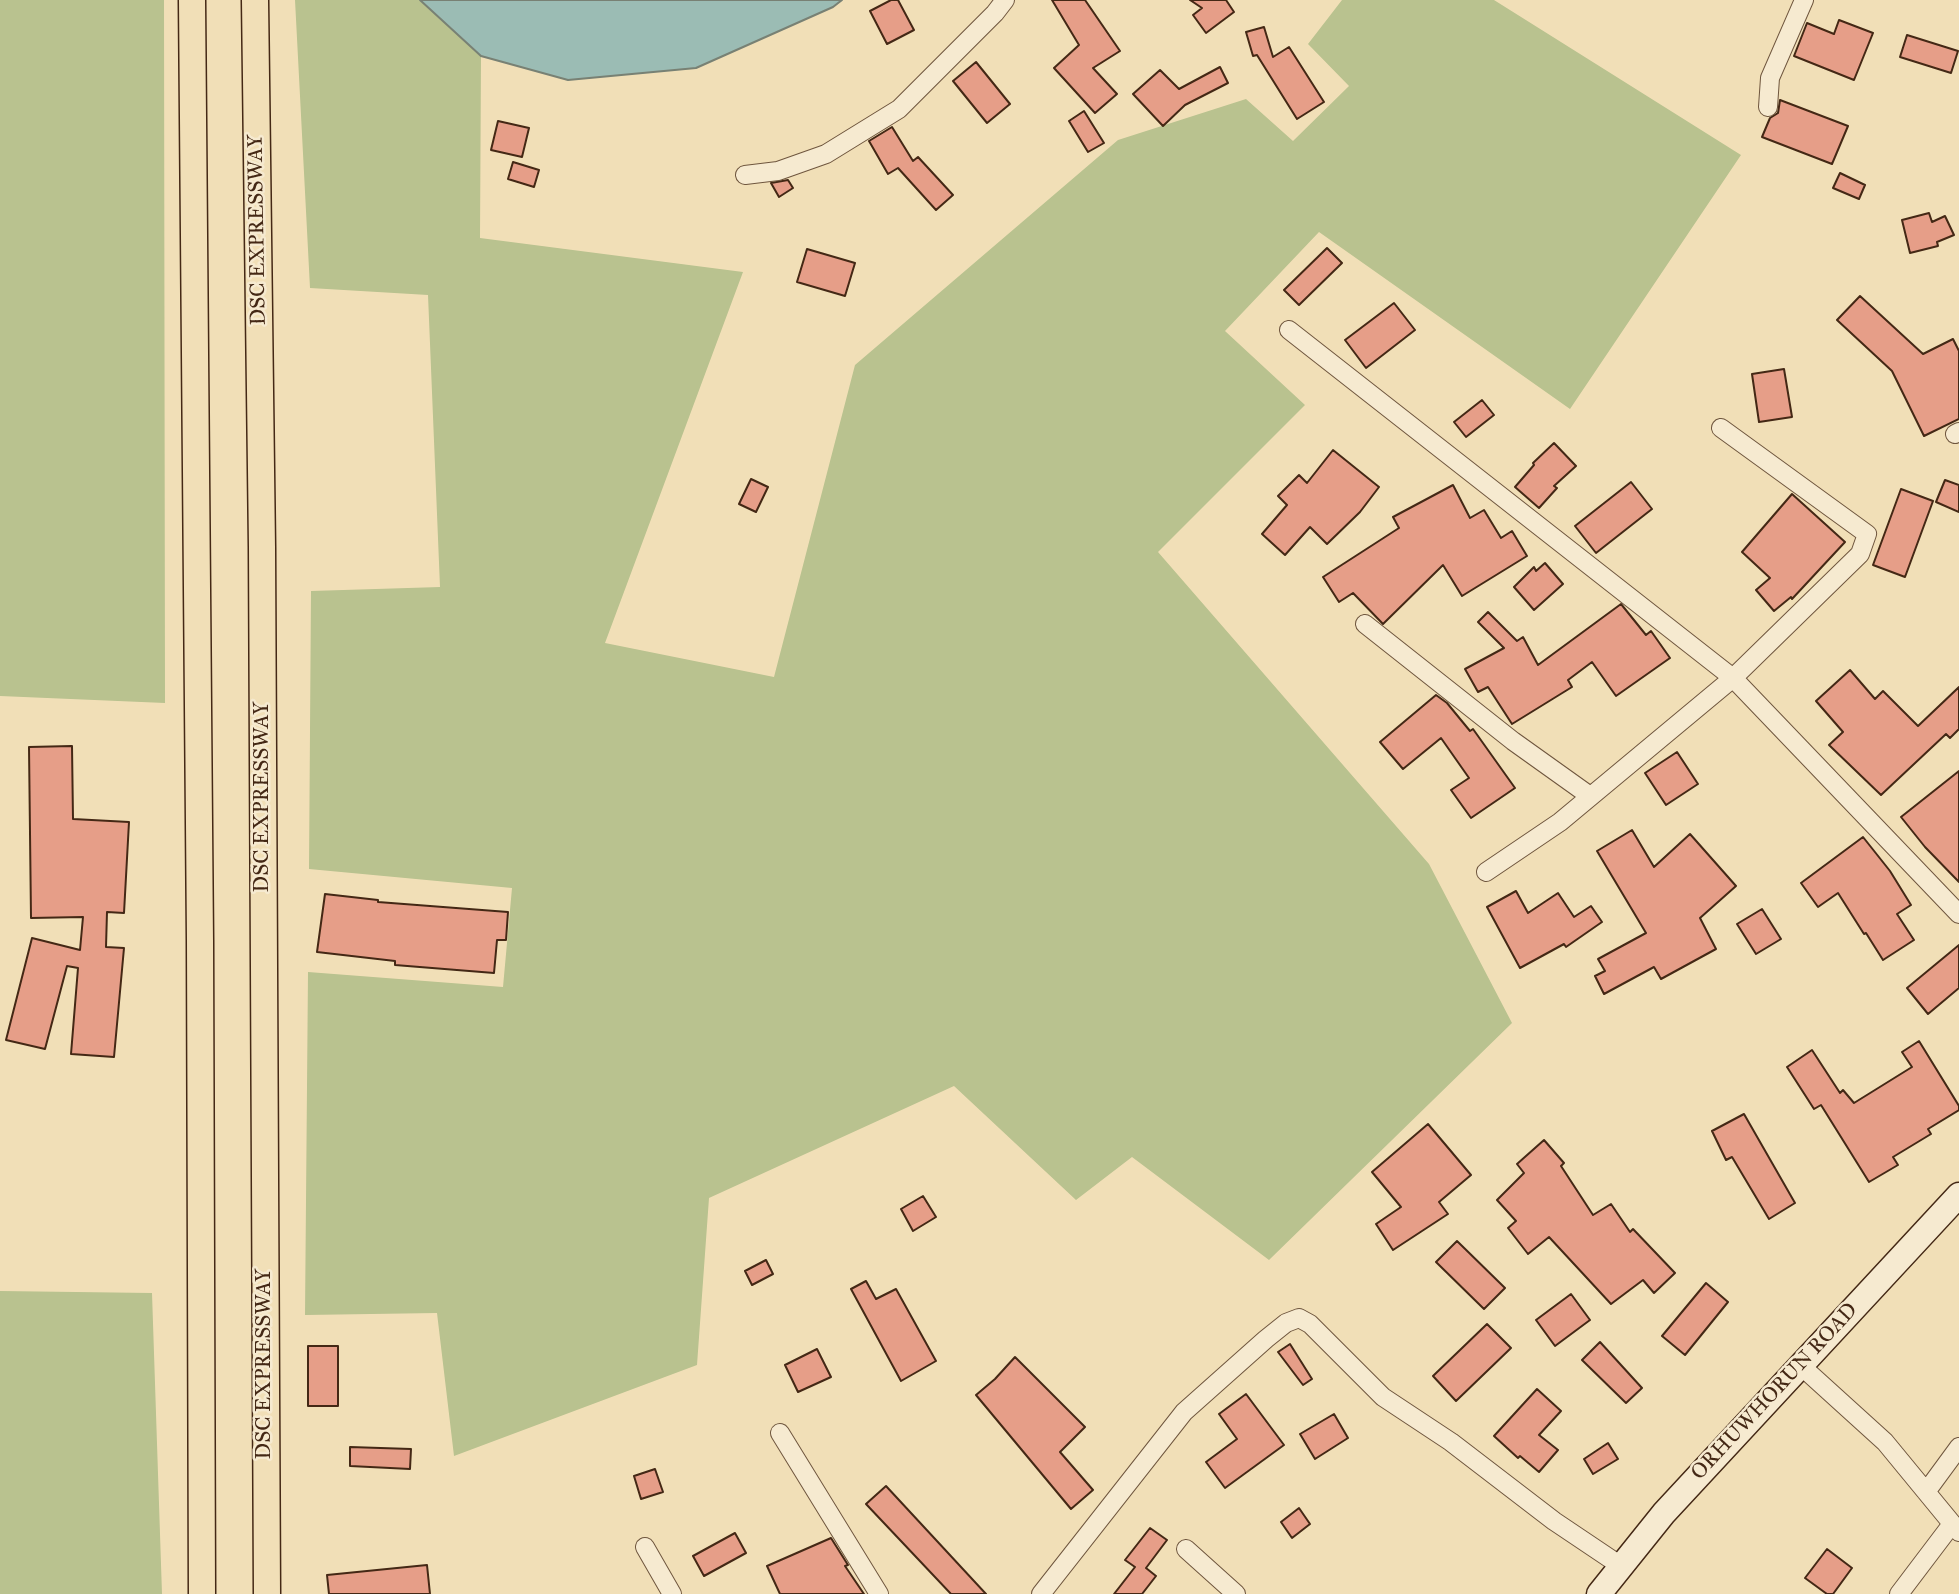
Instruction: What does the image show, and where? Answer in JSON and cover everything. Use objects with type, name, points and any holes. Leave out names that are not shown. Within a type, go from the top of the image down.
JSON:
[{"type":"main road","points":[[192,0],[200,940],[202,1594]]},
{"type":"main road","name":"DSC EXPRESSWAY","points":[[256,0],[262,547],[267,1594]]},
{"type":"street","points":[[745,175],[778,171],[826,153],[899,109],[1005,0]]},
{"type":"street","points":[[1768,107],[1770,78],[1804,0]]},
{"type":"street","points":[[1289,330],[1733,678],[1959,914]]},
{"type":"street","points":[[1486,872],[1560,822],[1733,678],[1860,554],[1867,534],[1721,428]]},
{"type":"street","points":[[1365,624],[1513,741],[1590,796]]},
{"type":"street","name":"ORHUWHORUN ROAD","points":[[1599,1594],[1664,1513],[1799,1364],[1959,1195]]},
{"type":"street","points":[[1041,1594],[1184,1412],[1266,1339],[1299,1318],[1310,1324],[1382,1397],[1451,1442],[1554,1521],[1621,1566]]},
{"type":"street","points":[[1799,1364],[1885,1442],[1956,1528],[1899,1594]]},
{"type":"street","points":[[780,1433],[879,1594]]},
{"type":"street","points":[[1926,1492],[1959,1447]]},
{"type":"street","points":[[645,1547],[672,1594]]},
{"type":"street","points":[[1186,1549],[1236,1594]]},
{"type":"green space","points":[[0,0],[164,0],[165,703],[0,696]]},
{"type":"green space","points":[[295,0],[420,0],[481,56],[480,238],[743,272],[605,643],[774,677],[855,365],[1118,140],[1246,99],[1293,141],[1349,86],[1308,44],[1342,0],[1494,0],[1741,155],[1570,409],[1319,232],[1225,331],[1305,405],[1158,552],[1429,864],[1512,1023],[1269,1260],[1132,1157],[1076,1200],[954,1086],[709,1198],[697,1365],[454,1456],[437,1313],[305,1315],[308,972],[503,987],[512,888],[309,869],[311,591],[440,587],[428,295],[310,288]]},
{"type":"green space","points":[[0,1291],[152,1293],[162,1594],[0,1594]]},
{"type":"water","points":[[420,0],[842,0],[833,7],[696,68],[568,80],[481,56]]},
{"type":"building","points":[[891,0],[898,0],[914,30],[887,44],[870,11]]},
{"type":"building","points":[[1052,0],[1085,0],[1120,51],[1093,68],[1117,94],[1095,113],[1054,68],[1079,45]]},
{"type":"building","points":[[1190,0],[1226,0],[1234,12],[1206,33],[1193,15],[1202,8]]},
{"type":"building","points":[[1839,20],[1873,33],[1854,80],[1794,56],[1807,23],[1834,34]]},
{"type":"building","points":[[1264,27],[1273,57],[1289,47],[1324,102],[1297,119],[1257,55],[1253,56],[1246,32]]},
{"type":"building","points":[[1907,35],[1958,51],[1951,73],[1900,57]]},
{"type":"building","points":[[976,62],[1010,104],[987,123],[953,81]]},
{"type":"building","points":[[1220,67],[1228,83],[1185,105],[1163,126],[1133,94],[1160,70],[1179,89]]},
{"type":"building","points":[[1780,100],[1848,126],[1832,164],[1762,137],[1770,118],[1778,113]]},
{"type":"building","points":[[1084,111],[1104,143],[1088,152],[1069,121]]},
{"type":"building","points":[[498,121],[529,128],[522,157],[491,150]]},
{"type":"building","points":[[892,127],[913,161],[918,157],[953,195],[936,210],[898,168],[888,174],[869,141]]},
{"type":"building","points":[[513,162],[539,170],[534,187],[508,179]]},
{"type":"building","points":[[1840,173],[1865,185],[1859,199],[1833,188]]},
{"type":"building","points":[[788,180],[793,188],[779,197],[771,183]]},
{"type":"building","points":[[1929,213],[1932,222],[1945,216],[1954,235],[1937,242],[1938,246],[1910,253],[1902,220]]},
{"type":"building","points":[[1327,248],[1342,263],[1299,305],[1284,290]]},
{"type":"building","points":[[807,249],[855,263],[845,296],[797,282]]},
{"type":"building","points":[[1860,296],[1923,354],[1953,339],[1959,351],[1959,419],[1924,436],[1892,371],[1837,320]]},
{"type":"building","points":[[1394,303],[1415,330],[1366,368],[1345,340]]},
{"type":"building","points":[[1784,369],[1792,417],[1759,422],[1752,374]]},
{"type":"building","points":[[1482,400],[1494,415],[1466,437],[1454,422]]},
{"type":"building","points":[[1554,443],[1576,466],[1554,486],[1557,488],[1539,508],[1515,487],[1533,463]]},
{"type":"building","points":[[1333,450],[1379,487],[1360,512],[1327,544],[1310,527],[1285,555],[1262,534],[1287,505],[1278,496],[1299,475],[1307,483]]},
{"type":"building","points":[[751,479],[768,487],[756,512],[739,504]]},
{"type":"building","points":[[1945,480],[1959,485],[1959,512],[1936,502]]},
{"type":"building","points":[[1631,482],[1652,509],[1596,553],[1575,526]]},
{"type":"building","points":[[1453,485],[1470,518],[1484,510],[1501,538],[1512,531],[1527,556],[1462,596],[1443,565],[1383,624],[1353,593],[1339,602],[1323,577],[1399,528],[1393,517]]},
{"type":"building","points":[[1901,489],[1933,501],[1905,577],[1873,565]]},
{"type":"building","points":[[1792,494],[1845,542],[1792,599],[1791,597],[1774,611],[1756,590],[1770,578],[1742,552]]},
{"type":"building","points":[[1545,563],[1563,584],[1534,610],[1514,587],[1534,567],[1536,571]]},
{"type":"building","points":[[1621,604],[1646,635],[1651,631],[1670,658],[1616,696],[1592,662],[1568,680],[1572,687],[1512,724],[1488,687],[1478,692],[1465,669],[1504,648],[1478,622],[1488,612],[1517,641],[1523,637],[1538,665]]},
{"type":"building","points":[[1850,670],[1875,699],[1883,691],[1918,726],[1959,687],[1959,729],[1950,738],[1946,734],[1881,795],[1829,745],[1843,732],[1816,701]]},
{"type":"building","points":[[1436,695],[1447,703],[1470,731],[1473,729],[1515,788],[1471,818],[1451,790],[1469,778],[1441,738],[1403,769],[1380,742]]},
{"type":"building","points":[[72,746],[73,819],[129,822],[124,913],[107,912],[106,947],[124,948],[114,1057],[71,1054],[78,968],[67,966],[45,1049],[6,1040],[32,938],[80,950],[83,917],[31,918],[29,747]]},
{"type":"building","points":[[1677,752],[1698,784],[1666,805],[1645,773]]},
{"type":"building","points":[[1959,771],[1959,882],[1901,817]]},
{"type":"building","points":[[1632,830],[1654,867],[1690,834],[1736,886],[1700,918],[1716,949],[1661,979],[1654,967],[1604,994],[1595,976],[1605,971],[1598,959],[1646,933],[1597,851]]},
{"type":"building","points":[[1863,837],[1890,871],[1911,905],[1897,914],[1914,940],[1883,960],[1838,893],[1818,907],[1801,883]]},
{"type":"building","points":[[1516,891],[1528,913],[1558,893],[1574,917],[1591,906],[1602,922],[1566,947],[1564,944],[1520,968],[1487,907]]},
{"type":"building","points":[[325,894],[378,902],[508,912],[506,940],[497,940],[494,973],[395,965],[395,961],[317,952]]},
{"type":"building","points":[[1762,909],[1781,939],[1756,954],[1737,924]]},
{"type":"building","points":[[1959,945],[1959,988],[1928,1014],[1907,988]]},
{"type":"building","points":[[1919,1041],[1959,1110],[1928,1129],[1931,1134],[1893,1157],[1898,1165],[1869,1182],[1821,1105],[1814,1109],[1787,1067],[1812,1050],[1840,1093],[1843,1090],[1854,1103],[1912,1067],[1902,1052]]},
{"type":"building","points":[[1744,1114],[1795,1203],[1769,1219],[1732,1157],[1726,1160],[1712,1131]]},
{"type":"building","points":[[1428,1124],[1471,1175],[1439,1202],[1448,1214],[1393,1250],[1376,1224],[1401,1207],[1372,1172]]},
{"type":"building","points":[[1544,1140],[1564,1163],[1561,1166],[1593,1215],[1611,1204],[1630,1232],[1633,1229],[1675,1273],[1654,1293],[1643,1280],[1611,1304],[1549,1237],[1528,1254],[1508,1228],[1516,1221],[1497,1200],[1524,1173],[1517,1164]]},
{"type":"building","points":[[923,1196],[936,1217],[913,1231],[901,1209]]},
{"type":"building","points":[[1457,1241],[1505,1288],[1484,1309],[1436,1262]]},
{"type":"building","points":[[766,1260],[773,1274],[752,1285],[745,1271]]},
{"type":"building","points":[[866,1281],[876,1299],[896,1289],[936,1361],[901,1381],[851,1289]]},
{"type":"building","points":[[1706,1283],[1728,1302],[1685,1355],[1662,1336]]},
{"type":"building","points":[[1571,1294],[1590,1320],[1555,1346],[1536,1320]]},
{"type":"building","points":[[1487,1324],[1511,1348],[1456,1401],[1433,1376]]},
{"type":"building","points":[[1600,1342],[1642,1388],[1626,1403],[1582,1360]]},
{"type":"building","points":[[1290,1344],[1312,1379],[1303,1385],[1278,1352]]},
{"type":"building","points":[[308,1346],[338,1346],[338,1406],[308,1406]]},
{"type":"building","points":[[817,1349],[831,1377],[798,1392],[785,1365]]},
{"type":"building","points":[[1015,1357],[1085,1427],[1060,1452],[1093,1490],[1071,1509],[976,1395]]},
{"type":"building","points":[[1537,1389],[1561,1411],[1539,1435],[1558,1450],[1539,1472],[1520,1456],[1518,1458],[1494,1436]]},
{"type":"building","points":[[1246,1394],[1284,1445],[1225,1488],[1206,1462],[1237,1439],[1219,1414]]},
{"type":"building","points":[[1334,1414],[1348,1438],[1315,1459],[1300,1434]]},
{"type":"building","points":[[1608,1443],[1618,1459],[1593,1474],[1584,1459]]},
{"type":"building","points":[[350,1447],[411,1449],[410,1469],[350,1466]]},
{"type":"building","points":[[655,1469],[663,1492],[641,1499],[634,1476]]},
{"type":"building","points":[[886,1486],[986,1594],[951,1594],[866,1504]]},
{"type":"building","points":[[1299,1508],[1310,1524],[1292,1538],[1281,1522]]},
{"type":"building","points":[[1150,1528],[1167,1540],[1146,1568],[1156,1576],[1142,1594],[1114,1594],[1135,1567],[1125,1560]]},
{"type":"building","points":[[735,1533],[746,1553],[704,1576],[693,1556]]},
{"type":"building","points":[[831,1538],[848,1565],[845,1566],[864,1594],[780,1594],[767,1566]]},
{"type":"building","points":[[1827,1549],[1852,1568],[1833,1594],[1827,1594],[1805,1578]]},
{"type":"building","points":[[427,1565],[430,1594],[329,1594],[327,1575]]}]
